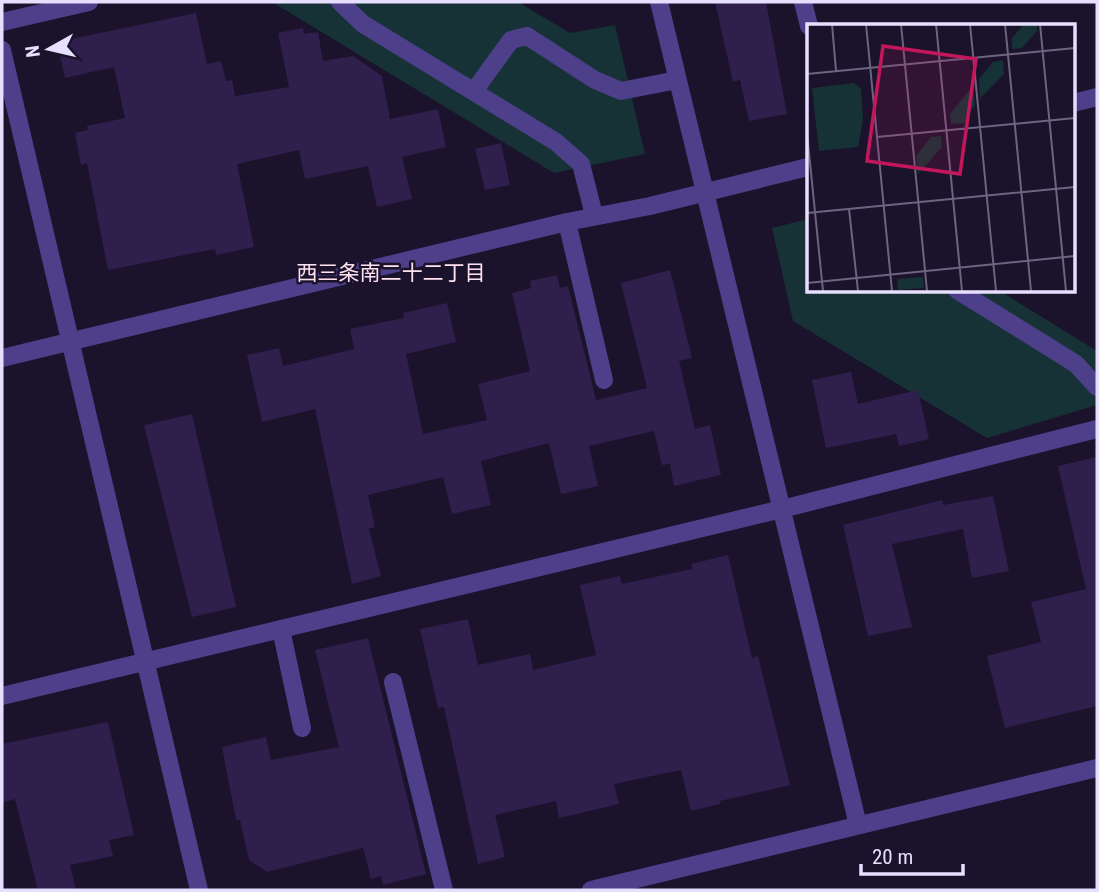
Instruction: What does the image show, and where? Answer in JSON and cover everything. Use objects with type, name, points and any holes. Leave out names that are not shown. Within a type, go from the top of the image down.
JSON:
[{"type":"street","points":[[2,22],[89,2]]},
{"type":"street","points":[[340,2],[363,23],[556,142],[581,164],[594,215]]},
{"type":"street","points":[[659,2],[858,825]]},
{"type":"street","points":[[803,2],[808,24]]},
{"type":"street","points":[[474,91],[511,40],[527,36],[595,80],[621,91],[677,80]]},
{"type":"street","points":[[2,50],[199,890]]},
{"type":"street","points":[[1074,103],[1097,97]]},
{"type":"street","points":[[2,358],[594,215],[704,193],[807,167]]},
{"type":"street","points":[[567,222],[604,380]]},
{"type":"street","points":[[960,292],[1076,364],[1097,387]]},
{"type":"street","points":[[2,696],[782,509],[1097,429]]},
{"type":"street","points":[[281,629],[302,727]]},
{"type":"street","points":[[393,682],[444,890]]},
{"type":"street","points":[[591,890],[1097,768]]},
{"type":"green space","points":[[272,2],[518,2],[570,33],[615,25],[645,154],[554,173]]},
{"type":"green space","points":[[807,219],[807,292],[1002,292],[1097,351],[1097,405],[987,438],[793,321],[772,228]]},
{"type":"building","points":[[715,2],[766,2],[787,114],[749,121],[740,80],[733,82]]},
{"type":"building","points":[[196,13],[207,64],[221,61],[226,81],[232,80],[235,96],[289,87],[278,33],[303,28],[304,34],[318,32],[323,61],[353,56],[382,76],[390,119],[438,109],[446,147],[402,157],[412,199],[377,207],[368,166],[305,179],[299,150],[237,164],[254,247],[216,255],[215,249],[108,270],[87,163],[81,165],[75,133],[88,130],[87,126],[125,118],[114,67],[65,78],[57,42]]},
{"type":"building","points":[[501,143],[510,185],[485,190],[475,149]]},
{"type":"building","points":[[670,270],[692,358],[679,361],[695,429],[710,425],[721,475],[674,486],[670,464],[662,465],[654,431],[589,446],[598,486],[561,494],[549,443],[481,461],[491,505],[452,514],[443,477],[368,495],[375,527],[369,529],[381,576],[352,584],[315,409],[262,422],[247,355],[279,348],[283,366],[354,349],[350,329],[404,318],[403,313],[447,303],[456,342],[406,354],[423,434],[487,420],[478,384],[530,371],[512,293],[531,288],[530,281],[557,275],[560,288],[568,286],[596,400],[647,388],[621,283]]},
{"type":"building","points":[[851,372],[858,404],[918,390],[929,439],[899,446],[896,434],[826,448],[812,380]]},
{"type":"building","points":[[192,414],[236,607],[192,617],[144,425]]},
{"type":"building","points":[[1097,457],[1097,706],[1005,728],[987,656],[1041,642],[1031,602],[1086,589],[1058,466]]},
{"type":"building","points":[[993,496],[1009,571],[972,578],[963,529],[892,544],[912,627],[868,636],[843,525],[942,500],[943,505]]},
{"type":"building","points":[[728,555],[752,658],[758,656],[790,785],[720,801],[720,804],[691,811],[681,770],[614,784],[619,804],[559,818],[556,801],[495,815],[505,857],[478,864],[444,707],[438,708],[420,629],[468,619],[478,665],[530,654],[533,670],[596,655],[580,585],[620,576],[622,584],[692,569],[691,564]]},
{"type":"building","points":[[368,638],[426,874],[383,885],[381,876],[371,879],[363,848],[267,872],[249,860],[240,820],[236,820],[222,747],[266,737],[271,760],[339,747],[315,650]]},
{"type":"building","points":[[108,722],[134,835],[109,840],[113,856],[70,865],[76,890],[38,890],[15,799],[2,803],[2,744]]},
{"type":"district","name":"西三条南二十二丁目","points":[[391,273]]}]
